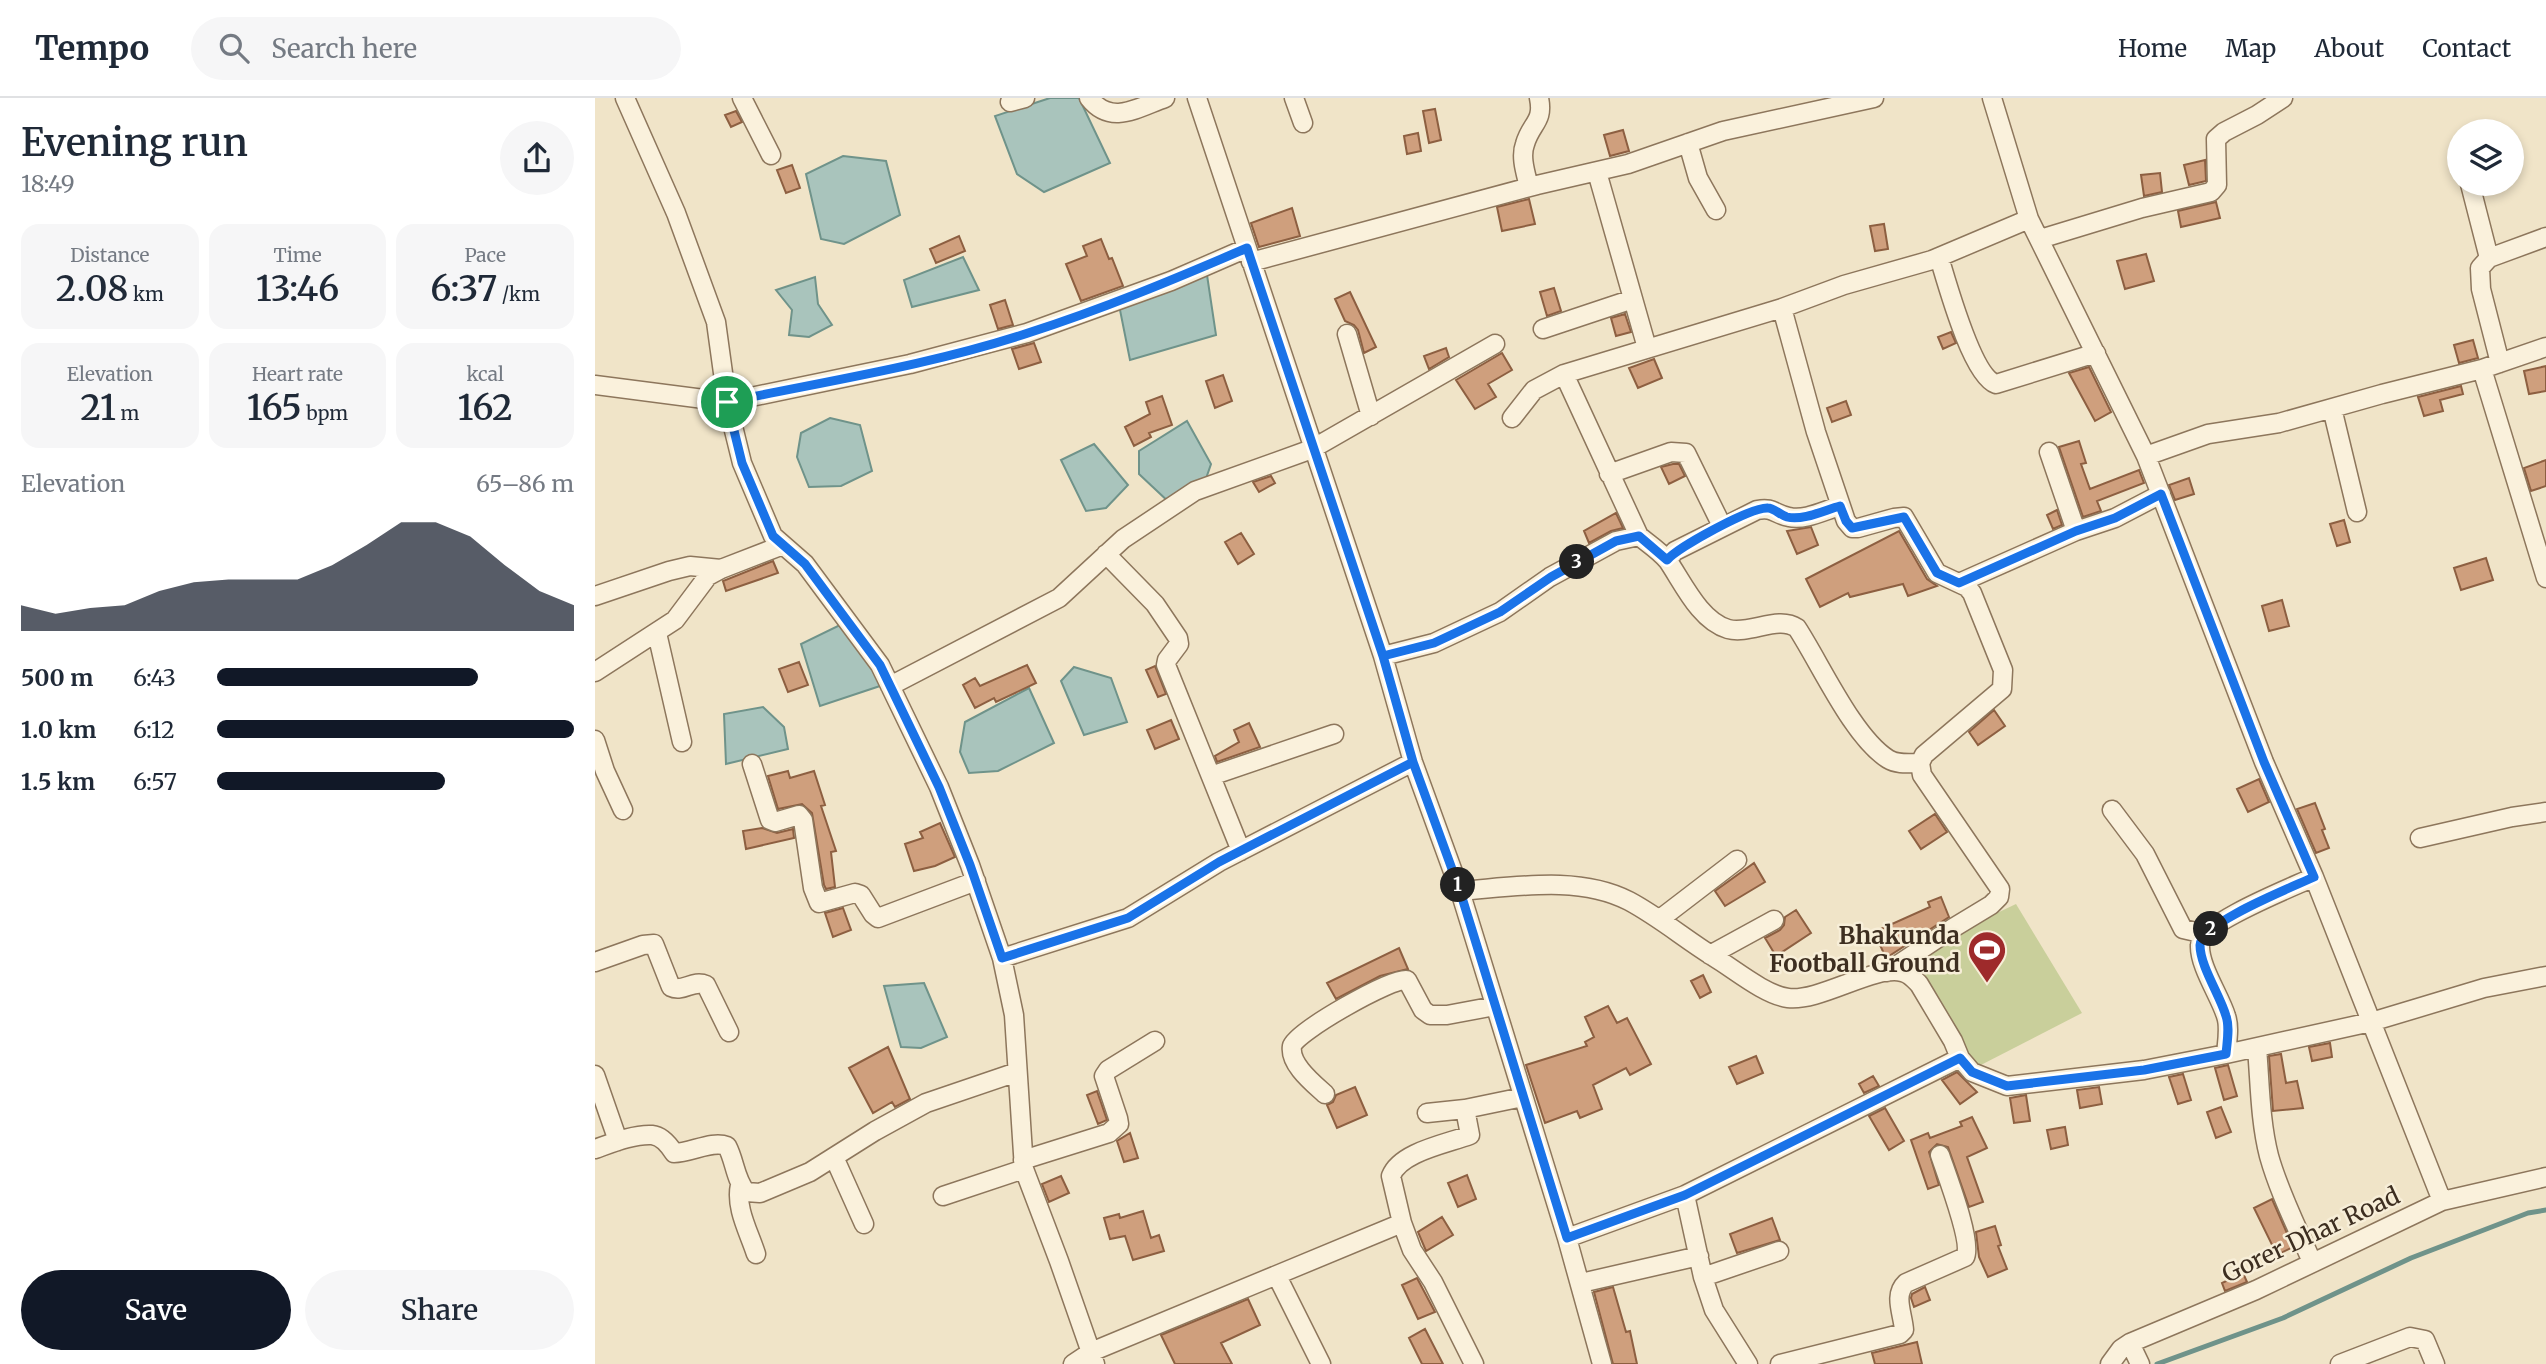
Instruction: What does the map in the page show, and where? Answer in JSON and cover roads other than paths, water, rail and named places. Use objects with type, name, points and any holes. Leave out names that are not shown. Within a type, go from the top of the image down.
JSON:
[{"type":"street","points":[[625,98],[676,213],[716,322],[727,402],[742,463],[773,536],[805,564],[880,665],[939,787],[976,881],[1002,958],[1014,1015],[1023,1164],[1093,1358]]},
{"type":"street","points":[[742,98],[771,155]]},
{"type":"street","points":[[1089,98],[1097,108],[1109,114],[1117,114],[1165,98]]},
{"type":"street","points":[[1197,98],[1383,656],[1413,762],[1460,891],[1581,1283],[1602,1364]]},
{"type":"street","points":[[1294,98],[1303,123]]},
{"type":"street","points":[[1529,187],[1523,158],[1524,145],[1541,115],[1539,98]]},
{"type":"street","points":[[595,385],[727,402],[910,364],[1027,333],[1249,255],[1597,172],[1723,131],[1874,98]]},
{"type":"street","points":[[1992,98],[2029,219],[2146,456],[2264,762],[2314,877],[2442,1201]]},
{"type":"street","points":[[2039,239],[2142,208],[2211,192],[2217,185],[2216,139],[2283,98]]},
{"type":"street","points":[[1688,143],[1698,178],[1716,210]]},
{"type":"street","points":[[1597,172],[1647,348]]},
{"type":"street","points":[[2473,196],[2489,258]]},
{"type":"street","points":[[1512,418],[1534,390],[1564,374],[1939,257],[2029,219]]},
{"type":"street","points":[[2500,363],[2479,276],[2480,268],[2489,258],[2546,237]]},
{"type":"street","points":[[1939,257],[1973,355],[1980,370],[1991,383],[1996,384],[2096,353]]},
{"type":"street","points":[[1543,329],[1633,299]]},
{"type":"street","points":[[1782,308],[1816,432],[1846,521],[1852,528],[1904,517],[1937,573],[1959,583],[1972,593],[2003,670],[2002,689],[1924,755],[1920,763],[1922,775],[2000,889],[1999,897],[1991,905],[1886,973]]},
{"type":"street","points":[[1347,334],[1371,416]]},
{"type":"street","points":[[890,686],[1059,598],[1123,539],[1195,491],[1312,449],[1496,344]]},
{"type":"street","points":[[2146,456],[2208,434],[2279,423],[2482,369],[2546,346]]},
{"type":"street","points":[[2482,369],[2546,578]]},
{"type":"street","points":[[1564,374],[1639,536],[1667,560],[1691,599],[1717,624],[1729,629],[1781,624],[1791,624],[1797,628],[1847,712],[1874,746],[1887,758],[1898,763],[1920,763]]},
{"type":"street","points":[[2332,408],[2357,512]]},
{"type":"street","points":[[1609,474],[1671,452],[1686,453],[1722,526]]},
{"type":"street","points":[[2049,452],[2076,531]]},
{"type":"street","points":[[1959,583],[2076,531],[2115,518],[2161,494]]},
{"type":"street","points":[[1667,560],[1675,551],[1757,510],[1770,508],[1788,517],[1798,517],[1840,506]]},
{"type":"street","points":[[1383,656],[1434,643],[1500,612],[1551,577],[1616,541],[1639,536]]},
{"type":"street","points":[[595,672],[657,633],[683,612],[708,576],[783,545]]},
{"type":"street","points":[[1106,554],[1155,604],[1178,638],[1179,644],[1167,660],[1166,666],[1241,851]]},
{"type":"street","points":[[595,596],[690,566],[721,569]]},
{"type":"street","points":[[657,633],[682,742]]},
{"type":"street","points":[[1210,776],[1334,734]]},
{"type":"street","points":[[595,740],[605,771],[623,810]]},
{"type":"street","points":[[1002,958],[1128,918],[1219,862],[1413,762]]},
{"type":"street","points":[[752,764],[770,820],[775,822],[799,816],[803,820],[813,888],[819,903],[855,893],[861,895],[878,918],[976,881]]},
{"type":"street","points":[[2112,810],[2145,854],[2183,929],[2196,932],[2215,925],[2314,877]]},
{"type":"street","points":[[2420,838],[2546,812]]},
{"type":"street","points":[[1660,919],[1737,860]]},
{"type":"street","points":[[1460,891],[1584,886],[1626,900],[1660,919],[1751,981],[1789,998],[1809,997],[1886,973],[1901,971],[1919,984],[1953,1041],[1960,1058],[1972,1072],[2007,1086],[2144,1070],[2257,1048],[2371,1022],[2484,988],[2546,976]]},
{"type":"street","points":[[1710,955],[1774,920]]},
{"type":"street","points":[[2215,925],[2201,937],[2200,947],[2228,1019],[2226,1054]]},
{"type":"street","points":[[595,962],[650,943],[654,944],[671,986],[679,989],[695,983],[706,985],[729,1032]]},
{"type":"street","points":[[1325,1094],[1298,1065],[1292,1044],[1320,1023],[1385,985],[1402,978],[1406,980],[1423,1010],[1436,1016],[1495,1006]]},
{"type":"street","points":[[943,1196],[1116,1129],[1118,1118],[1104,1076],[1108,1070],[1155,1041]]},
{"type":"street","points":[[2257,1048],[2263,1119],[2269,1153],[2277,1183],[2312,1262]]},
{"type":"street","points":[[1567,1238],[1685,1195],[1960,1058]]},
{"type":"street","points":[[595,1149],[618,1141],[652,1135],[661,1138],[674,1153],[721,1143],[727,1146],[740,1185],[746,1192],[761,1193],[810,1172],[926,1102],[1017,1072]]},
{"type":"street","points":[[595,1075],[618,1141]]},
{"type":"street","points":[[1427,1113],[1465,1109],[1523,1097]]},
{"type":"street","points":[[1465,1109],[1470,1135],[1409,1157],[1397,1164],[1391,1176],[1402,1223],[1412,1250],[1433,1282],[1474,1364]]},
{"type":"street","points":[[1780,1364],[1900,1334],[1904,1330],[1898,1296],[1900,1288],[1965,1257],[1968,1252],[1965,1233],[1940,1155]]},
{"type":"street","points":[[834,1157],[865,1224]]},
{"type":"street","name":"Gorer Dhar Road","points":[[2110,1364],[2121,1349],[2130,1343],[2256,1290],[2442,1201],[2546,1177]]},
{"type":"street","points":[[740,1185],[739,1200],[756,1254]]},
{"type":"street","points":[[1685,1195],[1703,1277],[1714,1310],[1748,1364]]},
{"type":"street","points":[[1073,1364],[1093,1358],[1402,1223]]},
{"type":"street","points":[[1703,1277],[1779,1251]]},
{"type":"street","points":[[1581,1283],[1699,1256]]},
{"type":"street","points":[[1277,1276],[1321,1364]]},
{"type":"street","points":[[2340,1364],[2410,1337],[2425,1340],[2435,1364]]},
{"type":"street","points":[[2130,1343],[2140,1364]]},
{"type":"water","points":[[1050,98],[1079,98],[1110,163],[1044,192],[1017,174],[995,116]]},
{"type":"water","points":[[843,156],[886,161],[900,215],[844,244],[821,239],[806,174]]},
{"type":"water","points":[[963,257],[979,290],[912,307],[904,280]]},
{"type":"water","points":[[1207,275],[1216,335],[1130,360],[1119,305]]},
{"type":"water","points":[[815,277],[818,304],[832,325],[809,337],[789,335],[792,310],[776,290]]},
{"type":"water","points":[[830,418],[860,425],[872,471],[841,486],[809,487],[797,457],[801,433]]},
{"type":"water","points":[[1187,421],[1211,464],[1202,490],[1172,505],[1139,474],[1139,451]]},
{"type":"water","points":[[1094,444],[1128,485],[1106,508],[1086,511],[1061,460]]},
{"type":"water","points":[[842,624],[877,671],[880,686],[820,706],[801,644]]},
{"type":"water","points":[[1074,667],[1111,678],[1127,722],[1084,735],[1061,681]]},
{"type":"water","points":[[1029,688],[1054,743],[998,771],[969,773],[960,752],[965,722]]},
{"type":"water","points":[[763,707],[784,727],[788,749],[726,764],[724,714]]},
{"type":"water","points":[[924,983],[947,1037],[921,1048],[901,1047],[884,986]]},
{"type":"waterway","points":[[2157,1364],[2283,1318],[2411,1258],[2528,1213],[2546,1210]]},
{"type":"place","name":"Bhakunda Football Ground","points":[[1987,984]]}]
